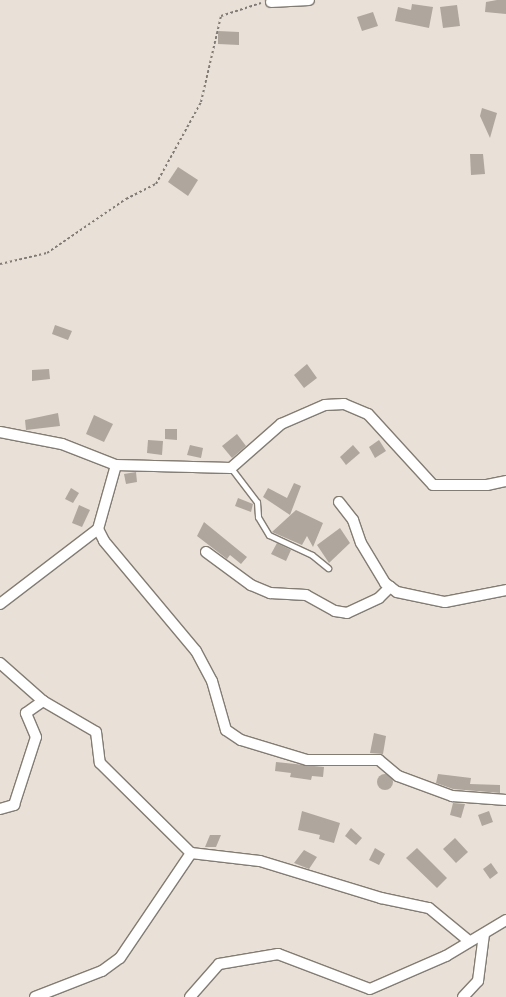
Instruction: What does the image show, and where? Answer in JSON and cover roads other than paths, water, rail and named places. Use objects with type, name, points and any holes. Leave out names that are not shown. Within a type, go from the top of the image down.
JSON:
[{"type":"street","points":[[270,2],[309,0]]},
{"type":"street","points":[[0,432],[62,444],[116,465],[231,468],[281,424],[325,405],[344,404],[368,414],[433,485],[487,486],[506,481]]},
{"type":"street","points":[[0,604],[98,529],[116,465]]},
{"type":"street","points":[[339,502],[390,587],[422,599],[445,602],[506,590]]},
{"type":"street","points":[[98,529],[104,541],[196,651],[212,681],[226,730],[241,740],[307,760],[379,760],[398,776],[452,796],[506,800]]},
{"type":"street","points":[[206,552],[251,585],[270,593],[306,595],[335,611],[347,613],[379,598],[390,587]]},
{"type":"street","points":[[0,663],[43,701],[96,732],[100,763],[191,853],[260,861],[381,898],[429,908],[469,941]]},
{"type":"street","points":[[0,809],[14,805],[36,736],[26,713],[43,701]]},
{"type":"street","points":[[36,997],[102,971],[120,958],[191,853]]},
{"type":"street","points":[[190,997],[219,964],[278,954],[370,989],[446,956],[506,920]]},
{"type":"street","points":[[463,997],[478,981],[484,934]]},
{"type":"lane","points":[[231,468],[257,502],[258,517],[269,535],[312,555],[328,568]]}]
